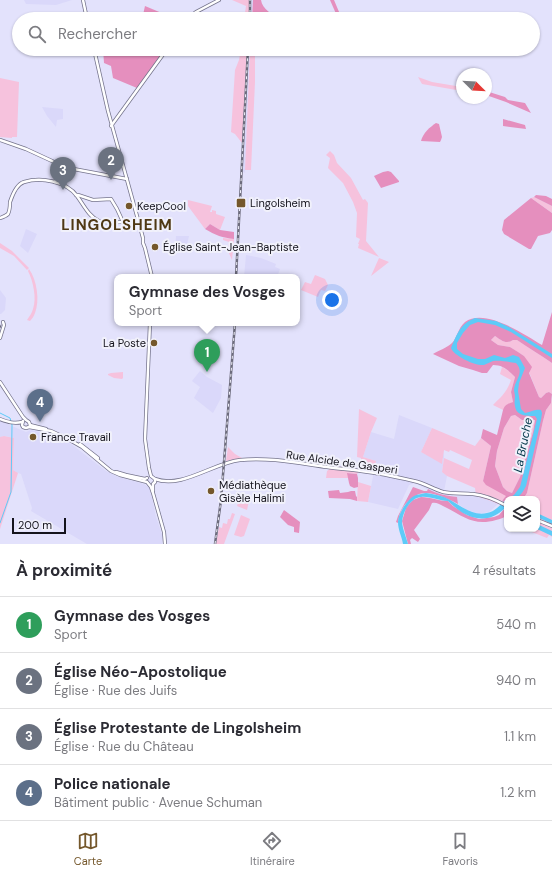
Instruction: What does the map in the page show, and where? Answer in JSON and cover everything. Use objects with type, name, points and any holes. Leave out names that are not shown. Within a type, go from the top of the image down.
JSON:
[{"type":"main road","points":[[83,0],[86,12]]},
{"type":"main road","points":[[196,12],[219,0]]},
{"type":"main road","points":[[95,56],[102,90],[143,238],[151,274]]},
{"type":"main road","points":[[112,127],[162,56]]},
{"type":"main road","points":[[0,140],[26,149],[63,167],[127,179]]},
{"type":"main road","points":[[56,182],[63,167]]},
{"type":"main road","points":[[0,218],[5,216],[10,210],[12,198],[21,183],[47,181],[56,182],[69,188],[95,219],[101,222],[138,220]]},
{"type":"main road","points":[[76,195],[92,200],[111,199],[118,209],[123,222]]},
{"type":"main road","points":[[0,338],[4,325],[3,322]]},
{"type":"main road","points":[[150,326],[145,439],[149,468],[148,483],[153,494],[164,532],[165,544]]},
{"type":"main road","points":[[0,382],[23,417],[25,428],[29,426],[52,431],[69,437],[116,472],[138,477],[149,477]]},
{"type":"main road","points":[[0,419],[17,424],[28,421],[29,426]]},
{"type":"main road","name":"Rue Alcide de Gasperi","points":[[52,431],[77,444],[111,471],[148,483],[185,479],[226,463],[239,460],[269,460],[384,474],[421,483],[435,490],[475,494],[499,501],[504,504]]},
{"type":"main road","points":[[149,477],[154,482],[153,494]]},
{"type":"main road","points":[[540,521],[552,526]]},
{"type":"shaded area","points":[[24,0],[72,0],[56,5],[26,4]]},
{"type":"shaded area","points":[[232,0],[250,0],[249,12],[245,12],[246,6]]},
{"type":"shaded area","points":[[250,0],[253,0],[252,12],[249,12]]},
{"type":"shaded area","points":[[253,0],[261,0],[263,6],[269,12],[252,12]]},
{"type":"shaded area","points":[[330,0],[334,0],[339,12],[335,12]]},
{"type":"shaded area","points":[[145,6],[159,12],[144,12]]},
{"type":"shaded area","points":[[104,56],[161,56],[137,88],[113,78],[111,66],[104,63]]},
{"type":"shaded area","points":[[240,56],[247,56],[242,143],[235,134],[231,132],[235,70]]},
{"type":"shaded area","points":[[247,56],[250,56],[245,173],[241,170]]},
{"type":"shaded area","points":[[250,56],[255,56],[251,170],[245,170]]},
{"type":"shaded area","points":[[418,77],[432,82],[456,86],[456,90],[422,84]]},
{"type":"shaded area","points":[[0,78],[19,82],[17,137],[0,137]]},
{"type":"shaded area","points":[[492,93],[505,97],[508,100],[525,103],[531,113],[492,97]]},
{"type":"shaded area","points":[[42,107],[63,109],[63,119],[57,120],[56,127],[47,116]]},
{"type":"shaded area","points":[[503,119],[525,125],[526,129],[503,126]]},
{"type":"shaded area","points":[[436,123],[439,124],[442,137],[440,142],[421,141],[429,128]]},
{"type":"shaded area","points":[[330,151],[334,155],[337,163],[351,178],[363,200],[365,199],[368,203],[366,241],[379,257],[358,248],[360,239],[356,237],[357,213],[343,183],[328,168],[330,158],[326,155]]},
{"type":"shaded area","points":[[388,171],[391,172],[399,182],[381,188],[374,176]]},
{"type":"shaded area","points":[[536,195],[546,196],[552,199],[552,206],[534,197]]},
{"type":"shaded area","points":[[534,197],[552,206],[552,213],[531,198]]},
{"type":"shaded area","points":[[531,198],[552,213],[552,230],[550,233],[538,236],[531,249],[529,249],[504,234],[502,230],[504,220]]},
{"type":"shaded area","points":[[188,200],[212,206],[210,212],[212,212],[212,210],[216,211],[216,214],[225,217],[220,230],[210,224],[205,229],[188,206]]},
{"type":"shaded area","points":[[210,224],[220,230],[234,232],[234,239],[219,236],[205,229]]},
{"type":"shaded area","points":[[26,229],[37,234],[28,253],[20,246]]},
{"type":"shaded area","points":[[176,236],[189,236],[186,249],[175,250]]},
{"type":"shaded area","points":[[223,238],[234,239],[232,260],[228,251],[229,242],[223,240]]},
{"type":"shaded area","points":[[0,243],[12,251],[29,268],[27,270],[14,256],[0,248]]},
{"type":"shaded area","points":[[246,255],[261,258],[276,264],[275,267],[280,269],[278,274],[244,274]]},
{"type":"shaded area","points":[[379,258],[389,262],[371,276]]},
{"type":"shaded area","points":[[29,269],[34,279],[37,291],[37,308],[30,321],[27,320],[33,310],[35,300],[33,285],[28,271]]},
{"type":"shaded area","points":[[315,275],[325,279],[328,285],[325,291],[321,290],[318,297],[301,290],[305,282],[311,284]]},
{"type":"shaded area","points":[[0,290],[6,298],[5,310],[1,314],[0,314]]},
{"type":"shaded area","points":[[552,312],[552,363],[517,340],[506,342],[495,336],[491,340],[498,345],[510,347],[524,356],[532,367],[529,373],[539,397],[541,398],[549,392],[552,394],[551,403],[546,410],[543,421],[527,493],[525,496],[506,496],[486,485],[483,481],[491,446],[481,438],[483,429],[497,435],[503,410],[506,405],[513,402],[511,392],[515,377],[508,370],[500,366],[493,365],[487,373],[482,373],[459,366],[433,354],[452,343],[463,324],[473,318],[494,320],[515,329],[542,345]],"holes":[[[515,415],[522,420],[535,420],[520,477],[512,493],[503,487],[495,466],[497,451],[504,428],[511,416]]]},
{"type":"shaded area","points":[[495,336],[506,342],[517,340],[552,363],[552,394],[549,392],[541,398],[539,397],[524,356],[510,347],[498,345],[491,340]]},
{"type":"shaded area","points":[[502,367],[515,377],[511,392],[513,402],[503,410],[493,405],[506,391],[511,380],[500,374]]},
{"type":"shaded area","points":[[200,371],[207,377],[222,385],[221,398],[213,413],[194,398],[200,387],[192,381]]},
{"type":"shaded area","points":[[123,372],[122,379],[114,378],[108,375],[111,373]]},
{"type":"shaded area","points":[[552,397],[552,537],[549,535],[547,538],[532,532],[540,532],[540,496],[525,496],[527,493],[546,410],[551,403]]},
{"type":"shaded area","points":[[359,409],[377,418],[363,457],[376,461],[374,471],[361,469],[361,458],[357,457]]},
{"type":"shaded area","points":[[399,415],[432,428],[421,452],[442,463],[444,450],[442,472],[447,476],[444,491],[452,492],[453,496],[476,496],[498,504],[489,512],[479,514],[467,510],[458,504],[457,497],[432,492],[415,483],[409,485],[398,509],[368,502],[376,461],[363,457],[371,432],[394,439]]},
{"type":"shaded area","points":[[515,415],[522,420],[535,419],[533,432],[520,477],[512,493],[503,487],[495,466],[497,451],[504,428],[511,416]]},
{"type":"shaded area","points":[[0,421],[26,432],[31,430],[43,433],[71,444],[106,471],[118,477],[144,484],[150,488],[156,517],[162,534],[162,544],[87,544],[31,511],[32,508],[21,474],[13,470],[14,438],[5,436],[0,437]]},
{"type":"shaded area","points":[[432,428],[475,446],[481,438],[491,446],[483,481],[507,496],[504,496],[504,499],[498,504],[476,496],[475,488],[447,476],[442,472],[444,458],[469,469],[472,460],[450,450],[449,452],[444,450],[442,464],[421,452]]},
{"type":"shaded area","points":[[4,436],[14,438],[13,470],[18,473],[0,529],[0,437]]},
{"type":"shaded area","points":[[228,447],[235,454],[242,458],[226,461]]},
{"type":"shaded area","points":[[334,466],[361,469],[357,474],[348,473],[348,478],[326,478],[327,471]]},
{"type":"shaded area","points":[[347,473],[357,474],[358,487],[354,488],[350,486]]},
{"type":"shaded area","points":[[358,482],[371,486],[368,502],[357,501]]},
{"type":"shaded area","points":[[413,487],[424,491],[427,491],[428,489],[457,497],[458,504],[434,494],[419,494],[408,501],[400,513],[398,523],[396,522],[398,516]]},
{"type":"shaded area","points":[[339,490],[340,493],[355,491],[357,501],[350,499],[329,498],[328,491]]},
{"type":"shaded area","points":[[241,494],[250,496],[247,510],[237,506]]},
{"type":"shaded area","points":[[421,497],[448,501],[467,515],[479,519],[494,517],[499,515],[504,509],[504,517],[488,522],[474,521],[439,504],[432,503],[429,510],[414,530],[420,539],[418,542],[412,538],[410,540],[411,544],[408,544],[402,521],[406,508],[413,500]]},
{"type":"shaded area","points":[[284,510],[300,522],[299,533],[294,532],[294,527],[288,525],[280,517]]},
{"type":"shaded area","points":[[232,513],[235,514],[224,544],[216,544],[219,527],[222,528],[223,523],[227,524]]},
{"type":"shaded area","points":[[241,515],[250,519],[244,536],[241,537],[234,535]]},
{"type":"water","points":[[475,318],[496,321],[509,327],[552,354],[552,358],[511,332],[495,325],[478,322],[470,325],[457,343],[457,349],[463,354],[478,359],[485,359],[494,355],[505,358],[513,355],[519,357],[525,368],[519,383],[518,391],[521,409],[525,413],[541,410],[542,413],[526,486],[520,496],[512,496],[520,487],[537,419],[535,416],[520,414],[517,412],[514,390],[520,370],[516,363],[493,361],[480,365],[465,360],[453,351],[451,348],[457,334],[462,326]]},
{"type":"water","points":[[426,493],[438,495],[467,510],[479,514],[493,511],[504,502],[504,509],[492,517],[477,518],[462,512],[448,501],[428,497],[417,498],[410,503],[403,515],[402,523],[408,544],[403,544],[398,519],[406,504],[411,498]]},
{"type":"water","points":[[540,514],[552,520],[552,524],[540,518]]},
{"type":"water","points":[[540,525],[552,531],[552,536],[540,530]]},
{"type":"waterway","points":[[0,413],[10,418],[12,425],[11,492],[0,523]]},
{"type":"railway","points":[[250,0],[250,12]]},
{"type":"railway","points":[[236,274],[248,56]]},
{"type":"railway","points":[[215,544],[221,500],[235,326]]},
{"type":"place","name":"Église Néo-Apostolique","points":[[111,180]]},
{"type":"place","name":"Église Protestante de Lingolsheim","points":[[63,190]]},
{"type":"place","name":"Lingolsheim","points":[[241,203]]},
{"type":"place","name":"KeepCool","points":[[129,206]]},
{"type":"place","name":"Église Saint-Jean-Baptiste","points":[[155,247]]},
{"type":"place","name":"La Poste","points":[[154,343]]},
{"type":"place","name":"Gymnase des Vosges","points":[[207,372]]},
{"type":"place","name":"Police nationale","points":[[40,422]]},
{"type":"place","name":"France Travail","points":[[33,437]]},
{"type":"place","name":"Médiathèque Gisèle Halimi","points":[[211,491]]},
{"type":"district","name":"LINGOLSHEIM","points":[[117,225]]},
{"type":"water label","name":"La Bruche","points":[[523,445]]}]
